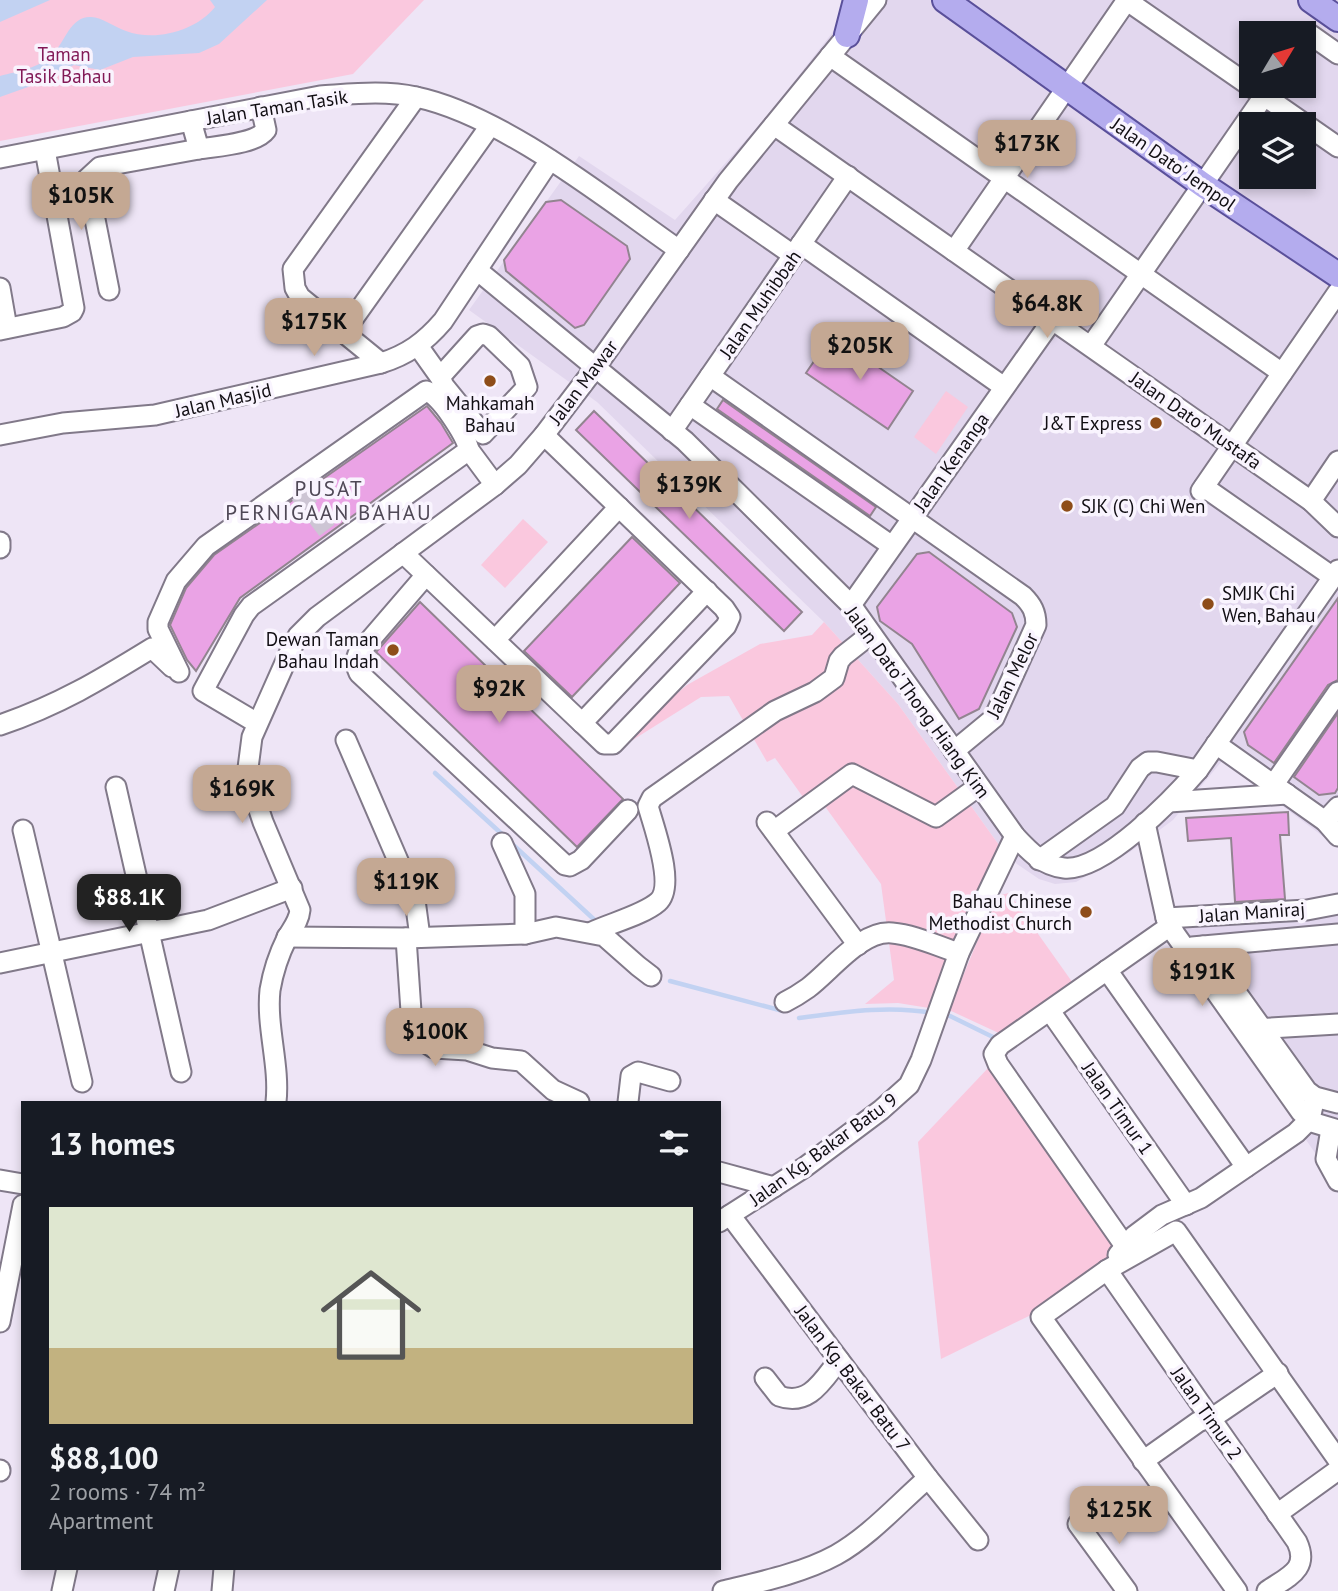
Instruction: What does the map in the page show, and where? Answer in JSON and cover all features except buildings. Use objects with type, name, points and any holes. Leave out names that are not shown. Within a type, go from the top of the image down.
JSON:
[{"type":"main road","points":[[847,35],[856,0]]},
{"type":"main road","name":"Jalan Dato' Jempol","points":[[945,0],[1203,185],[1337,275]]},
{"type":"street","name":"Jalan Mawar","points":[[276,1101],[277,1073],[270,1016],[270,990],[280,954],[300,916],[299,903],[251,789],[248,754],[257,723],[292,647],[307,625],[518,465],[595,368],[714,200],[876,0]]},
{"type":"street","points":[[954,250],[1126,0],[1239,72]]},
{"type":"street","points":[[1316,42],[1338,54]]},
{"type":"street","points":[[830,56],[1282,373]]},
{"type":"street","name":"Jalan Taman Tasik","points":[[0,158],[320,96],[374,93],[416,97],[463,113],[550,160],[678,250]]},
{"type":"street","points":[[382,363],[300,297],[295,288],[293,269],[416,97]]},
{"type":"street","points":[[1091,346],[1263,98]]},
{"type":"street","points":[[1277,98],[1338,147]]},
{"type":"street","points":[[109,290],[87,179],[100,167],[258,138],[266,130],[261,107]]},
{"type":"street","points":[[191,121],[199,149]]},
{"type":"street","name":"Jalan Dato' Mustafa","points":[[774,125],[1311,501],[1338,527]]},
{"type":"street","points":[[344,333],[490,126]]},
{"type":"street","points":[[0,288],[4,329],[63,317],[72,312],[74,303],[45,150]]},
{"type":"street","name":"Jalan Masjid","points":[[2,433],[63,423],[155,415],[382,363],[405,354],[418,346],[443,321],[550,160]]},
{"type":"street","name":"Jalan Muhibbah","points":[[672,431],[848,176]]},
{"type":"street","points":[[714,200],[797,249],[1004,387]]},
{"type":"street","name":"Jalan Dato' Thong Hiang Kim","points":[[477,270],[685,441],[850,605],[1015,836],[1039,860]]},
{"type":"street","points":[[1039,860],[1068,869],[1081,865],[1106,852],[1169,802],[1198,770],[1336,574],[1202,489],[1282,373],[1337,275]]},
{"type":"street","name":"Jalan Kenanga","points":[[850,605],[1053,320]]},
{"type":"street","points":[[418,346],[444,386],[484,434],[527,387],[520,366],[489,336],[483,334],[477,336],[440,377]]},
{"type":"street","points":[[710,376],[912,518]]},
{"type":"street","points":[[179,672],[158,625],[178,577],[206,546],[296,488],[426,391],[435,395],[464,437],[469,450],[495,485]]},
{"type":"street","points":[[690,405],[892,546]]},
{"type":"street","points":[[403,553],[604,744],[613,744],[717,636],[730,617],[724,608],[544,435]]},
{"type":"street","points":[[203,691],[247,610],[333,538],[469,450]]},
{"type":"street","points":[[1311,501],[1338,461]]},
{"type":"street","points":[[495,640],[618,507]]},
{"type":"street","name":"Jalan Melor","points":[[912,518],[1023,596],[1036,614],[1033,634],[994,718],[954,751]]},
{"type":"street","points":[[0,542],[0,548]]},
{"type":"street","points":[[426,575],[358,654],[355,663],[359,673],[565,865],[570,866],[581,860],[628,810]]},
{"type":"street","points":[[582,723],[706,591]]},
{"type":"street","points":[[287,937],[413,938],[525,934],[556,927],[600,929],[659,901],[665,891],[666,878],[649,807],[652,798],[775,711],[825,685],[834,678],[843,656],[871,634]]},
{"type":"street","points":[[0,725],[37,713],[82,691],[152,648],[203,691],[257,723]]},
{"type":"street","points":[[1280,789],[1338,692]]},
{"type":"street","points":[[346,740],[415,900],[412,1026],[417,1037],[434,1048],[467,1050],[492,1058],[522,1061],[553,1090],[577,1101]]},
{"type":"street","points":[[1216,744],[1280,789],[1334,821]]},
{"type":"street","points":[[1039,860],[1115,806],[1140,768],[1148,762],[1198,770]]},
{"type":"street","points":[[858,945],[770,825],[852,774],[936,817],[979,786]]},
{"type":"street","points":[[116,787],[181,1072]]},
{"type":"street","points":[[1169,802],[1280,789]]},
{"type":"street","points":[[1145,823],[1168,922],[1194,947],[1253,1029],[1307,1091],[1315,1097],[1338,1103]]},
{"type":"street","points":[[23,830],[82,1082]]},
{"type":"street","name":"Jalan Kg. Bakar Batu 9","points":[[725,1219],[805,1167],[881,1110],[909,1084],[915,1076],[959,953],[1015,836]]},
{"type":"street","points":[[502,843],[525,894],[525,934]]},
{"type":"street","points":[[0,963],[208,920],[292,888]]},
{"type":"street","name":"Jalan Maniraj","points":[[1168,922],[1338,904]]},
{"type":"street","points":[[1125,1247],[994,1054],[1000,1045],[1107,970],[1168,922]]},
{"type":"street","points":[[600,929],[604,936],[651,976]]},
{"type":"street","points":[[785,1002],[809,988],[858,945],[876,934],[889,932],[908,936],[959,953]]},
{"type":"street","points":[[1194,947],[1338,934]]},
{"type":"street","points":[[1107,970],[1246,1167]]},
{"type":"street","name":"Jalan Timur 1","points":[[1050,1011],[1186,1205]]},
{"type":"street","points":[[1253,1029],[1338,1024]]},
{"type":"street","points":[[1253,1029],[1290,1099],[1333,1138],[1327,1165],[1338,1181]]},
{"type":"street","points":[[628,1101],[631,1076],[634,1073],[670,1080]]},
{"type":"street","points":[[1107,1270],[1140,1231],[1162,1215],[1201,1198],[1296,1133],[1310,1119],[1315,1097]]},
{"type":"street","points":[[721,1173],[774,1187]]},
{"type":"street","points":[[0,1180],[21,1184]]},
{"type":"street","points":[[0,1322],[21,1215]]},
{"type":"street","name":"Jalan Kg. Bakar Batu 7","points":[[725,1219],[839,1360],[978,1540]]},
{"type":"street","points":[[1237,1591],[1041,1317],[1107,1270],[1171,1232],[1178,1232],[1338,1460]]},
{"type":"street","name":"Jalan Timur 2","points":[[1107,1270],[1297,1542],[1302,1557],[1296,1571],[1268,1591]]},
{"type":"street","points":[[765,1378],[779,1396],[798,1400],[814,1390],[839,1360]]},
{"type":"street","points":[[1143,1461],[1198,1422],[1210,1418],[1278,1373]]},
{"type":"street","points":[[1277,1514],[1338,1469]]},
{"type":"street","points":[[723,1591],[819,1563],[839,1553],[858,1540],[928,1478]]},
{"type":"street","points":[[1078,1524],[1127,1591]]},
{"type":"street","points":[[52,1591],[56,1570]]},
{"type":"street","points":[[62,1591],[67,1570]]},
{"type":"street","points":[[164,1591],[169,1570]]},
{"type":"street","points":[[222,1591],[224,1570]]},
{"type":"shaded area","points":[[858,0],[1338,0],[1338,835],[1332,843],[1222,761],[1173,820],[1130,852],[1076,882],[1055,884],[1039,879],[1017,864],[999,845],[898,704],[824,622],[597,402],[469,310],[579,156],[675,220],[767,116]]},
{"type":"shaded area","points":[[1338,911],[1338,1186],[1304,1137],[1304,1104],[1177,921]]},
{"type":"green space","name":"Taman Tasik Bahau","points":[[0,0],[424,0],[353,74],[0,141]]},
{"type":"green space","points":[[946,391],[968,407],[936,454],[914,437]]},
{"type":"green space","points":[[523,519],[548,542],[505,588],[481,565]]},
{"type":"green space","points":[[824,622],[898,704],[999,845],[929,1008],[898,1003],[865,1004],[894,980],[881,884],[824,805],[813,811],[775,758],[767,762],[729,696],[701,697],[620,748],[654,713],[687,685],[760,644],[812,635]]},
{"type":"green space","points":[[1009,893],[1075,986],[1003,1035],[949,1010],[996,896]]},
{"type":"green space","points":[[990,1066],[1115,1245],[1102,1264],[1031,1315],[941,1359],[918,1142]]},
{"type":"water","points":[[0,0],[50,0],[0,22]]},
{"type":"water","points":[[210,0],[267,0],[219,44],[199,53],[133,57],[100,70],[74,65],[42,82],[0,97],[0,76],[29,68],[49,58],[73,25],[84,18],[100,19],[137,34],[162,35],[186,28],[207,15],[215,7]]},
{"type":"waterway","points":[[435,773],[504,836]]},
{"type":"waterway","points":[[510,842],[599,924]]},
{"type":"waterway","points":[[670,981],[783,1011]]},
{"type":"waterway","points":[[799,1018],[883,1009],[933,1013]]},
{"type":"waterway","points":[[941,1015],[950,1016],[997,1039]]},
{"type":"tunnel","points":[[298,492],[329,533]]},
{"type":"place","name":"Mahkamah Bahau","points":[[490,381]]},
{"type":"place","name":"J&T Express","points":[[1156,423]]},
{"type":"place","name":"SJK (C) Chi Wen","points":[[1067,506]]},
{"type":"place","name":"SMJK Chi Wen, Bahau","points":[[1208,604]]},
{"type":"place","name":"Dewan Taman Bahau Indah","points":[[393,650]]},
{"type":"place","name":"Bahau Chinese Methodist Church","points":[[1086,912]]},
{"type":"district","name":"PUSAT PERNIGAAN BAHAU","points":[[329,500]]}]
